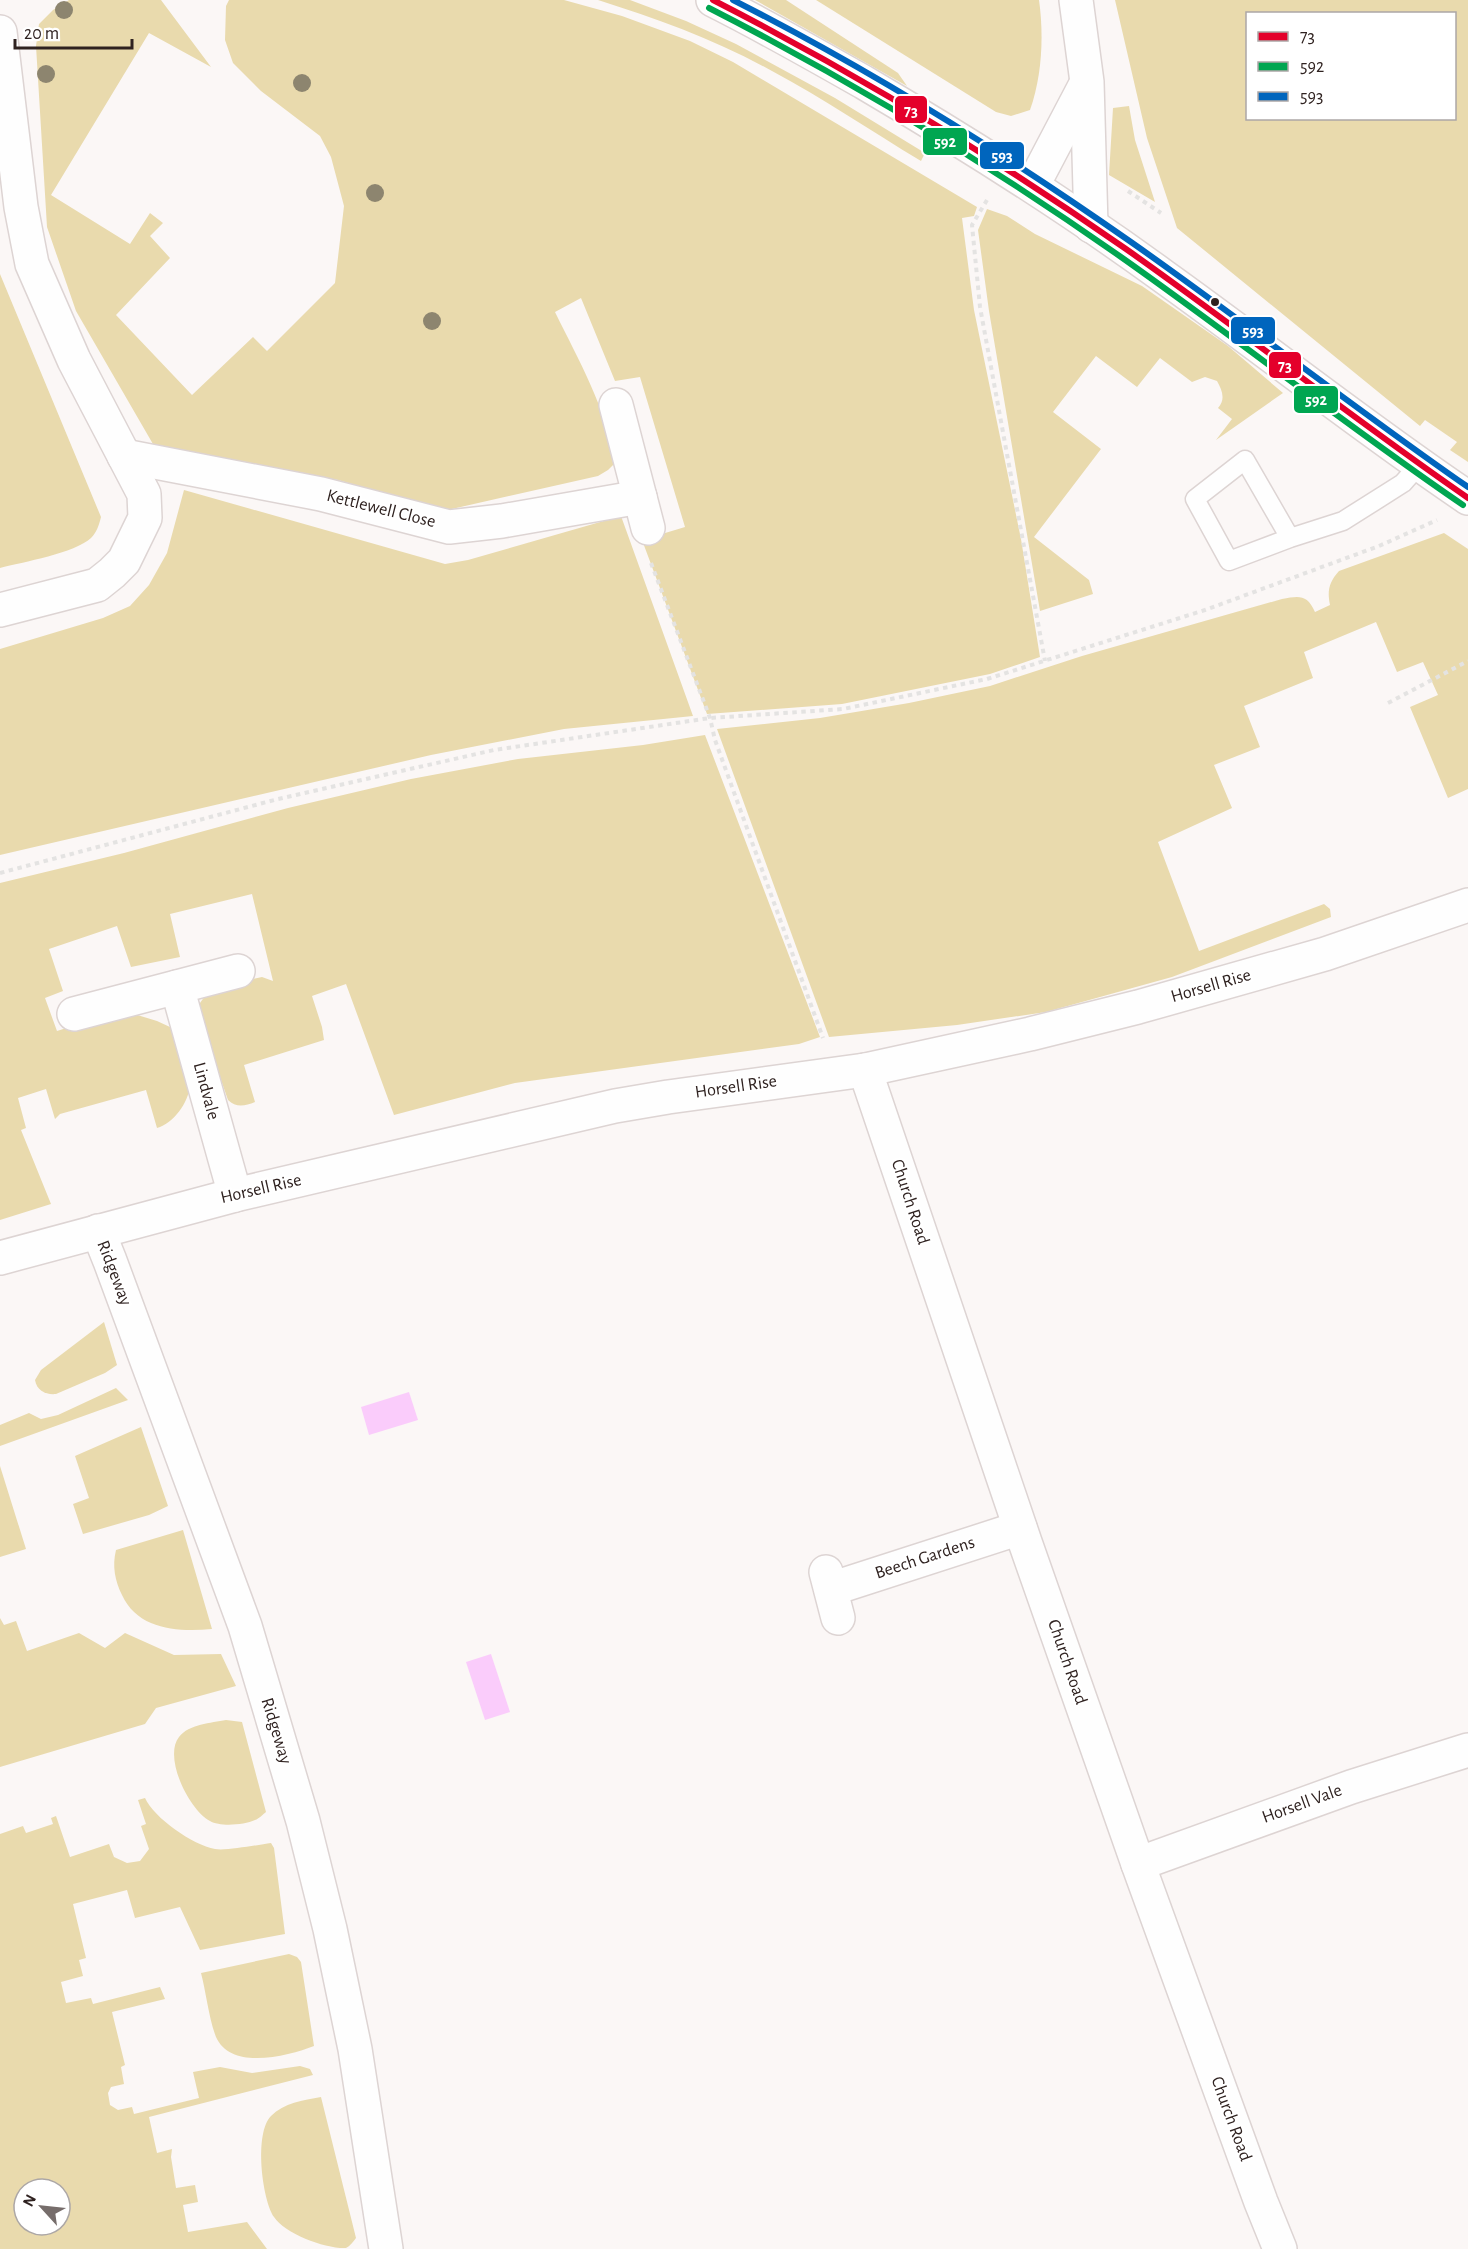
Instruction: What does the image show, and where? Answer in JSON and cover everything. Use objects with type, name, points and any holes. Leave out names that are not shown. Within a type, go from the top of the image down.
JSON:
[{"type":"street","points":[[713,0],[762,24],[933,123],[1033,185],[1179,288],[1419,465],[1457,507]]},
{"type":"street","points":[[1076,0],[1087,82],[1091,226]]},
{"type":"street","points":[[0,32],[5,111],[32,264],[74,360],[144,494],[145,518],[124,561],[97,585],[0,610]]},
{"type":"street","points":[[1033,185],[1087,82]]},
{"type":"street","points":[[616,405],[640,497],[648,542]]},
{"type":"street","name":"Kettlewell Close","points":[[124,456],[321,494],[449,527],[502,521],[640,497]]},
{"type":"street","name":"Horsell Rise","points":[[0,1258],[235,1195],[615,1106],[865,1070],[1030,1034],[1138,1007],[1325,954],[1468,905]]},
{"type":"street","points":[[74,1014],[238,971]]},
{"type":"street","name":"Lindvale","points":[[177,987],[235,1195]]},
{"type":"street","name":"Church Road","points":[[865,1070],[1020,1528],[1138,1864],[1280,2249]]},
{"type":"street","name":"Ridgeway","points":[[98,1232],[245,1626],[303,1821],[330,1929],[355,2049],[386,2249]]},
{"type":"street","name":"Beech Gardens","points":[[832,1593],[1020,1528]]},
{"type":"street","name":"Horsell Vale","points":[[1138,1864],[1351,1787],[1468,1749]]},
{"type":"lane","points":[[1290,538],[1245,460],[1195,499],[1229,561],[1343,521],[1402,483],[1419,465]]},
{"type":"path","points":[[1118,185],[1161,213]]},
{"type":"path","points":[[989,196],[972,225],[980,307],[1045,661]]},
{"type":"path","points":[[0,873],[278,799],[494,750],[710,718],[843,709],[987,679],[1205,610],[1379,546],[1457,507]]},
{"type":"path","points":[[648,542],[710,718],[718,751],[827,1047]]},
{"type":"path","points":[[1388,703],[1468,661]]},
{"type":"shaded area","points":[[69,0],[161,0],[211,67],[149,33],[51,195],[130,244],[150,213],[163,223],[150,236],[170,258],[116,315],[192,395],[253,337],[267,351],[335,283],[344,206],[331,157],[320,136],[261,91],[233,63],[225,40],[226,6],[229,0],[564,0],[622,16],[690,41],[733,62],[977,207],[974,216],[962,218],[974,310],[1021,539],[1040,657],[990,674],[842,704],[707,714],[642,540],[685,527],[640,377],[615,381],[581,298],[555,312],[591,385],[611,442],[615,463],[598,476],[443,511],[338,480],[157,451],[76,311],[47,227],[36,46],[39,24],[53,10]]},
{"type":"shaded area","points":[[598,0],[630,0],[686,21],[736,44],[835,98],[925,153],[921,161],[810,92],[730,50],[665,23]]},
{"type":"shaded area","points":[[755,0],[786,0],[898,73],[907,86]]},
{"type":"shaded area","points":[[816,0],[1039,0],[1041,56],[1030,110],[1011,116],[996,112]]},
{"type":"shaded area","points":[[1115,0],[1468,0],[1468,462],[1450,450],[1457,442],[1425,420],[1420,426],[1177,228],[1147,138]]},
{"type":"shaded area","points":[[1129,106],[1135,140],[1155,202],[1109,175],[1113,108]]},
{"type":"shaded area","points":[[987,209],[1007,216],[1035,234],[1142,286],[1228,346],[1283,393],[1216,440],[1232,419],[1218,408],[1223,398],[1217,381],[1205,377],[1192,382],[1160,358],[1137,387],[1096,356],[1053,412],[1101,449],[1034,537],[1089,580],[1093,594],[1040,611],[989,311],[978,230]]},
{"type":"shaded area","points":[[0,274],[101,517],[95,533],[83,543],[61,553],[0,568]]},
{"type":"shaded area","points":[[184,490],[445,564],[468,560],[621,516],[693,716],[564,729],[431,755],[0,855],[0,649],[103,618],[130,606],[149,585],[167,553]]},
{"type":"shaded area","points":[[1444,533],[1468,549],[1468,789],[1448,798],[1410,707],[1438,695],[1423,662],[1397,672],[1376,622],[1304,652],[1313,678],[1244,706],[1260,747],[1214,765],[1232,808],[1158,842],[1199,951],[1324,904],[1330,909],[1331,917],[1172,977],[1046,1012],[957,1025],[829,1037],[717,729],[820,718],[990,686],[1082,656],[1282,599],[1293,597],[1306,599],[1315,612],[1330,605],[1330,587],[1339,571]]},
{"type":"shaded area","points":[[705,735],[820,1037],[799,1044],[515,1083],[394,1115],[346,984],[312,996],[324,1040],[244,1065],[255,1102],[237,1105],[228,1100],[198,1014],[200,1003],[207,993],[220,986],[262,977],[273,981],[252,894],[170,914],[180,957],[131,967],[117,926],[49,949],[63,991],[45,998],[57,1031],[82,1023],[134,1014],[170,1027],[177,1036],[190,1086],[189,1092],[179,1112],[169,1122],[157,1128],[146,1090],[60,1114],[55,1119],[46,1089],[18,1098],[26,1128],[21,1130],[51,1204],[0,1220],[0,883],[124,853],[288,808],[411,779],[518,759],[643,745]]},
{"type":"shaded area","points":[[104,1322],[117,1365],[105,1373],[56,1394],[40,1390],[35,1380],[41,1370]]},
{"type":"shaded area","points":[[116,1388],[128,1400],[0,1446],[0,1425],[29,1413],[41,1419],[58,1415]]},
{"type":"shaded area","points":[[409,1392],[418,1420],[369,1435],[361,1407]]},
{"type":"shaded area","points":[[141,1427],[168,1506],[149,1515],[83,1534],[73,1504],[89,1498],[75,1456]]},
{"type":"shaded area","points":[[0,1466],[26,1549],[0,1557]]},
{"type":"shaded area","points":[[183,1530],[212,1629],[173,1629],[149,1622],[129,1607],[118,1584],[114,1568],[116,1550]]},
{"type":"shaded area","points":[[0,1618],[4,1625],[16,1621],[27,1651],[79,1633],[105,1648],[125,1633],[174,1655],[221,1654],[236,1686],[156,1708],[145,1724],[0,1767]]},
{"type":"shaded area","points":[[491,1654],[510,1712],[485,1720],[466,1662]]},
{"type":"shaded area","points":[[226,1720],[242,1722],[266,1812],[250,1822],[226,1825],[210,1821],[194,1806],[181,1782],[174,1757],[179,1737],[188,1729]]},
{"type":"shaded area","points":[[145,1798],[157,1814],[175,1830],[206,1846],[226,1849],[271,1843],[274,1848],[285,1934],[200,1950],[180,1907],[135,1918],[127,1890],[73,1904],[86,1958],[79,1960],[83,1976],[61,1982],[66,2003],[91,1998],[93,2004],[160,1987],[165,1999],[112,2012],[125,2065],[121,2067],[124,2084],[111,2087],[108,2093],[110,2105],[118,2110],[132,2107],[134,2114],[199,2098],[193,2072],[220,2067],[252,2073],[300,2066],[310,2069],[313,2075],[149,2117],[157,2153],[172,2149],[171,2157],[176,2188],[195,2185],[198,2202],[183,2205],[188,2232],[247,2222],[267,2249],[0,2249],[0,1834],[23,1826],[26,1833],[53,1824],[51,1818],[56,1816],[70,1857],[109,1844],[114,1857],[127,1863],[140,1861],[149,1849],[141,1826],[146,1824],[138,1800]]},
{"type":"shaded area","points":[[289,1954],[297,1957],[301,1962],[314,2046],[290,2054],[261,2058],[234,2054],[223,2048],[211,2022],[201,1973]]},
{"type":"shaded area","points":[[321,2097],[356,2238],[346,2248],[317,2243],[296,2235],[279,2223],[270,2208],[263,2182],[261,2151],[266,2124],[271,2116],[288,2105]]},
{"type":"transit line","name":"73","points":[[713,0],[924,117],[1026,182],[1126,249],[1468,498]]},
{"type":"transit line","name":"593","points":[[733,0],[886,84],[1035,176],[1174,272],[1468,487]]},
{"type":"transit line","name":"592","points":[[709,8],[919,125],[1072,223],[1463,505]]}]
